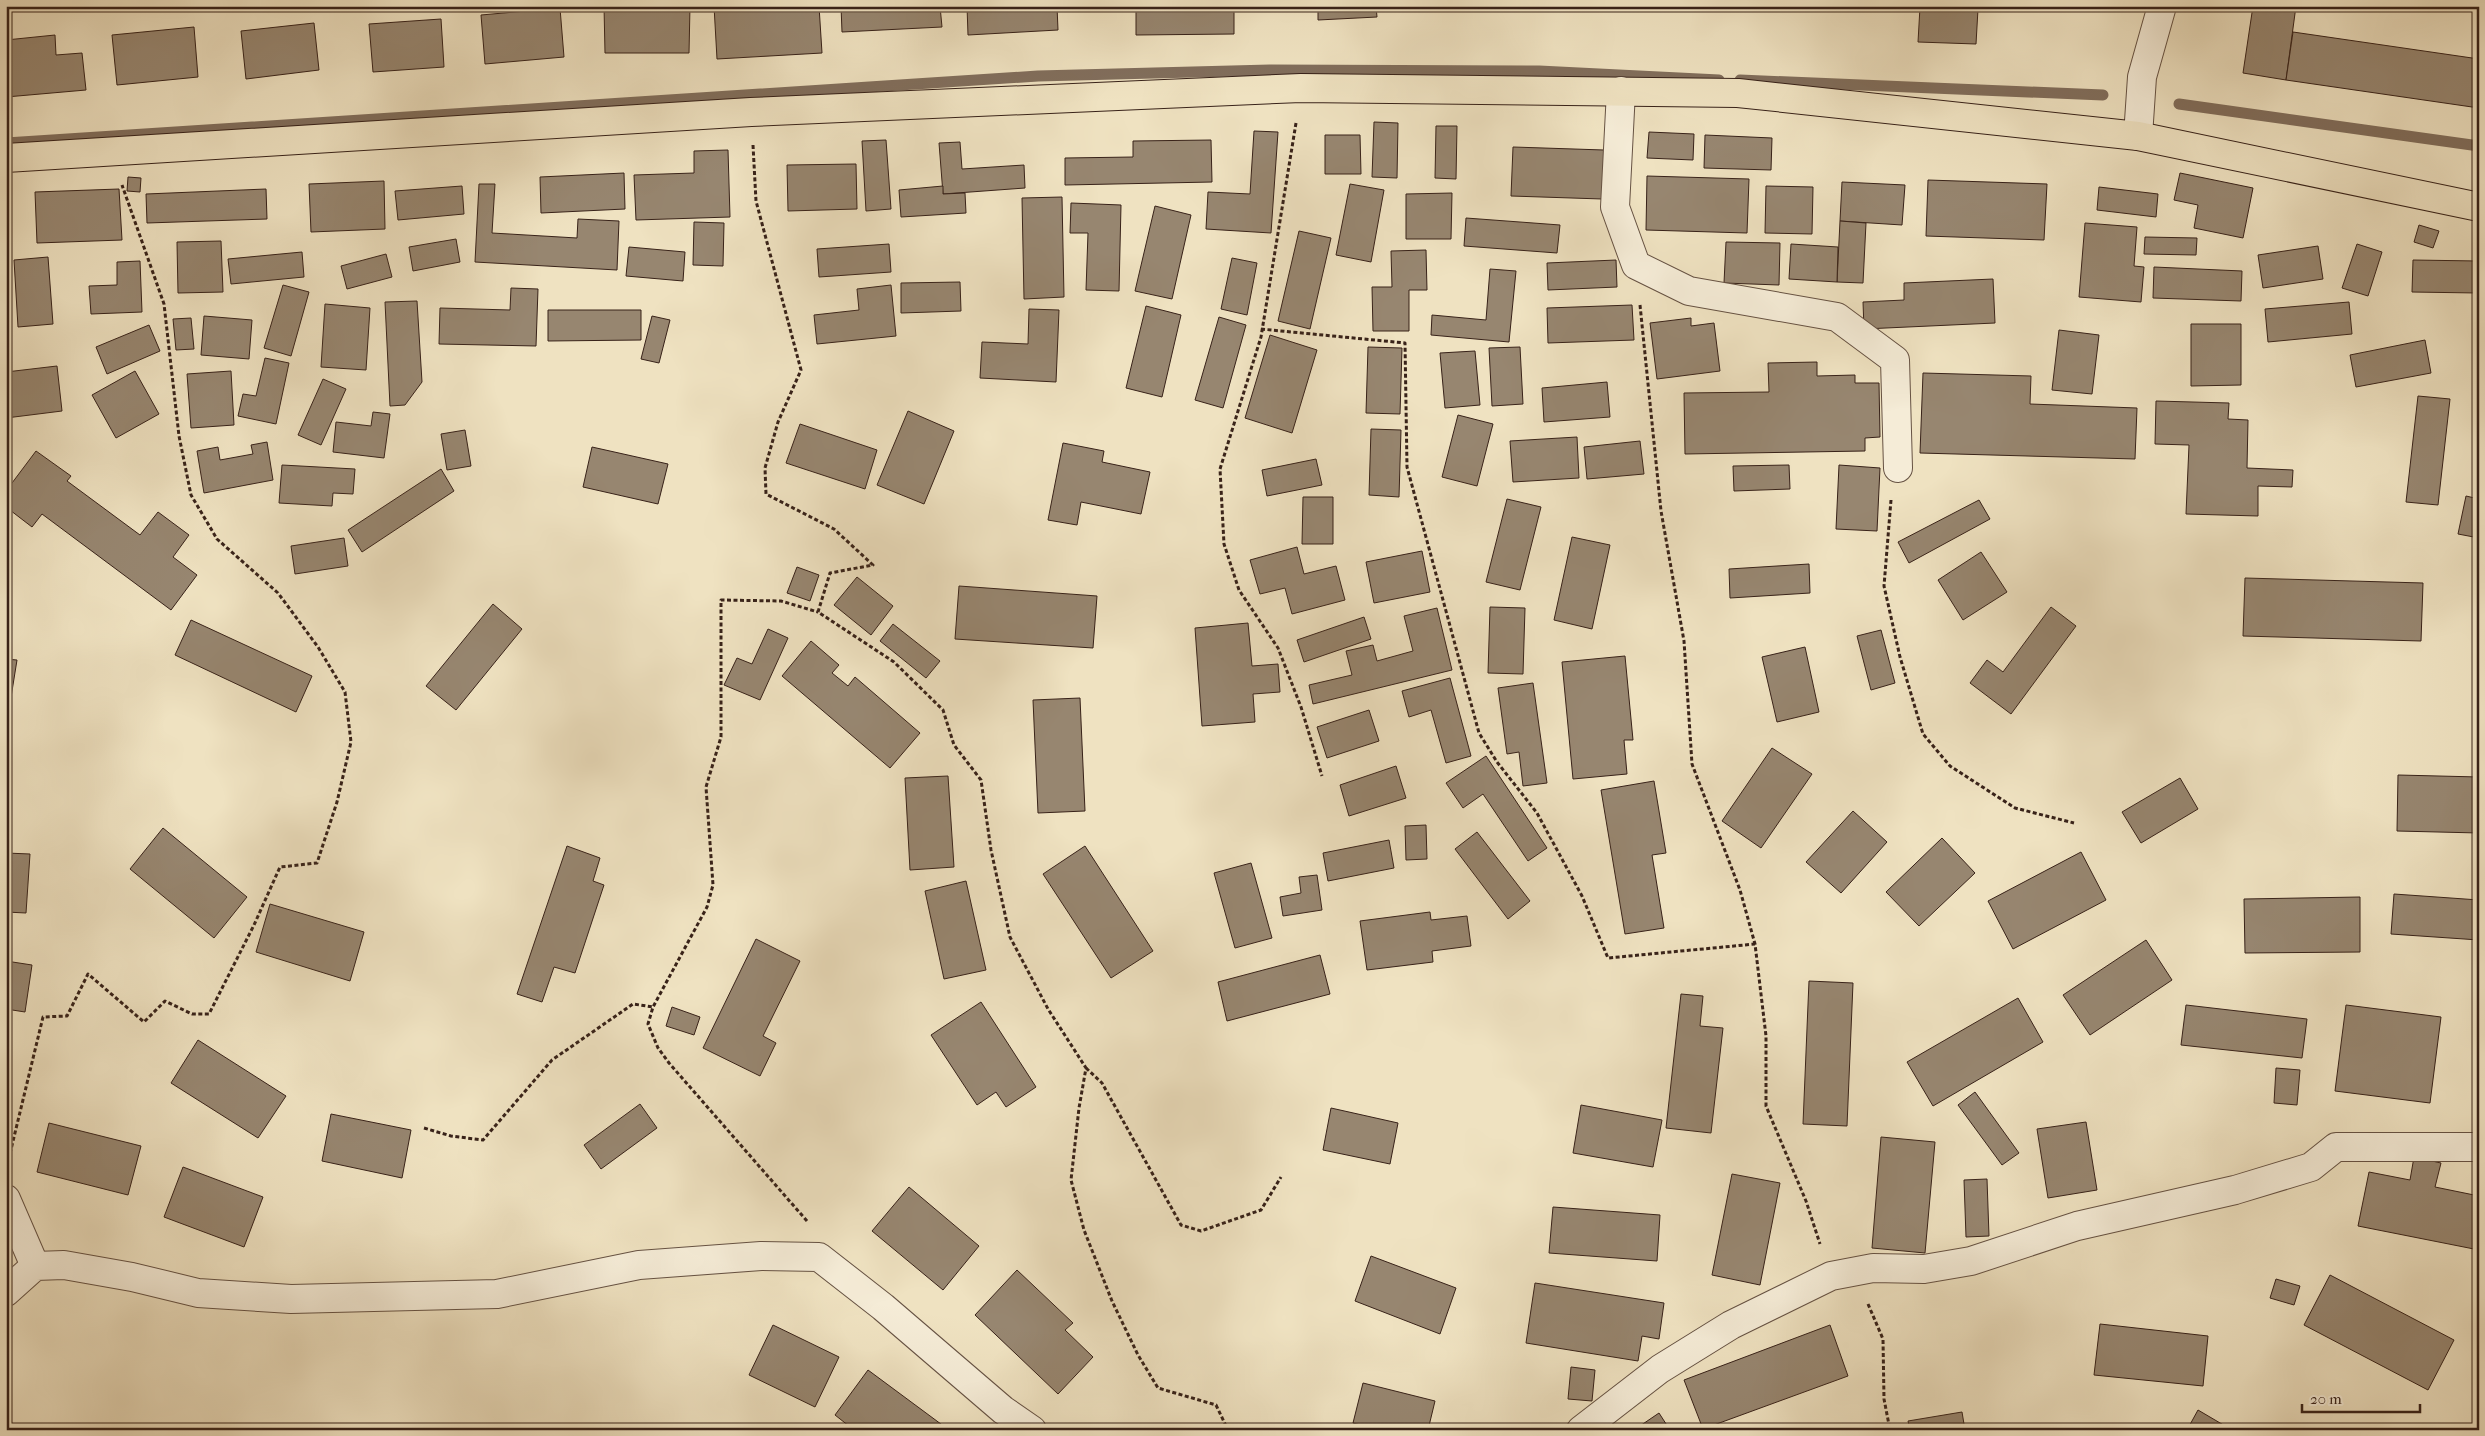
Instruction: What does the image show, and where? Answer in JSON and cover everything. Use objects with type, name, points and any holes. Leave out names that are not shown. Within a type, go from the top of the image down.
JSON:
[{"type":"main road","points":[[6,158],[751,112],[1301,88],[1738,93],[2138,136],[2479,207]]},
{"type":"street","points":[[2138,136],[2142,78],[2162,6]]},
{"type":"street","points":[[1621,91],[1615,207],[1636,265],[1689,291],[1837,317],[1895,360],[1898,468]]},
{"type":"street","points":[[1581,1430],[1668,1364],[1731,1325],[1842,1274],[1873,1268],[1924,1270],[1971,1261],[2077,1226],[2235,1190],[2311,1167],[2336,1147],[2479,1147]]},
{"type":"street","points":[[6,1199],[35,1266]]},
{"type":"street","points":[[6,1292],[35,1266],[64,1264],[132,1277],[198,1293],[291,1299],[497,1294],[640,1265],[761,1256],[819,1257],[883,1307],[1003,1410],[1032,1430]]},
{"type":"path","points":[[1301,88],[1290,172],[1261,337],[1220,469],[1224,544],[1239,590],[1278,648],[1301,707],[1322,776]]},
{"type":"path","points":[[751,112],[756,201],[801,370],[778,422],[765,468],[766,494],[834,529],[873,565],[830,573],[818,612]]},
{"type":"path","points":[[6,1169],[44,1017],[67,1016],[88,974],[144,1022],[165,1001],[192,1014],[209,1014],[254,925],[280,867],[317,863],[337,802],[351,742],[345,692],[318,647],[278,593],[217,539],[191,495],[179,436],[164,304],[110,152]]},
{"type":"path","points":[[1636,265],[1662,511],[1684,642],[1692,764],[1740,890],[1755,944],[1766,1036],[1766,1106],[1806,1201],[1842,1274],[1883,1339],[1884,1399],[1890,1430]]},
{"type":"path","points":[[1261,328],[1405,343],[1407,467],[1479,733],[1497,762],[1537,812],[1582,896],[1608,958],[1755,944]]},
{"type":"path","points":[[1898,468],[1889,514],[1884,586],[1900,657],[1923,734],[1950,766],[2015,808],[2074,822]]},
{"type":"path","points":[[819,1257],[811,1225],[658,1048],[648,1024],[653,1007],[707,907],[713,885],[706,787],[721,737],[721,600],[781,600],[818,612],[894,662],[943,710],[954,745],[981,780],[991,850],[1010,937],[1048,1009],[1086,1068],[1102,1083],[1181,1225],[1201,1231],[1261,1210],[1281,1177]]},
{"type":"path","points":[[424,1128],[451,1136],[483,1140],[552,1060],[632,1004],[653,1007]]},
{"type":"path","points":[[1086,1068],[1078,1108],[1071,1180],[1084,1230],[1112,1301],[1138,1355],[1158,1388],[1216,1406],[1228,1430]]},
{"type":"building","points":[[604,6],[690,6],[689,53],[605,53]]},
{"type":"building","points":[[714,6],[819,6],[822,53],[717,59]]},
{"type":"building","points":[[841,6],[940,6],[942,27],[842,32]]},
{"type":"building","points":[[967,6],[1057,6],[1058,30],[968,35]]},
{"type":"building","points":[[1136,6],[1234,6],[1234,34],[1136,35]]},
{"type":"building","points":[[1318,6],[1376,6],[1377,17],[1318,20]]},
{"type":"building","points":[[2253,6],[2296,6],[2286,80],[2243,73]]},
{"type":"building","points":[[1920,7],[1978,9],[1976,44],[1918,42]]},
{"type":"building","points":[[560,8],[564,57],[485,64],[481,15]]},
{"type":"building","points":[[441,19],[444,67],[373,72],[369,24]]},
{"type":"building","points":[[314,23],[319,70],[246,79],[241,31]]},
{"type":"building","points":[[194,27],[198,77],[117,85],[112,35]]},
{"type":"building","points":[[2293,32],[2479,59],[2479,108],[2286,80]]},
{"type":"building","points":[[55,35],[56,55],[82,53],[86,90],[6,97],[6,40]]},
{"type":"building","points":[[1374,122],[1398,123],[1397,178],[1372,177]]},
{"type":"building","points":[[1436,126],[1457,126],[1456,179],[1435,178]]},
{"type":"building","points":[[1254,131],[1278,132],[1271,233],[1206,229],[1208,192],[1250,194]]},
{"type":"building","points":[[1649,132],[1694,134],[1693,160],[1647,158]]},
{"type":"building","points":[[1325,135],[1360,135],[1361,174],[1325,174]]},
{"type":"building","points":[[1705,135],[1772,138],[1771,170],[1704,168]]},
{"type":"building","points":[[886,140],[891,209],[866,211],[862,141]]},
{"type":"building","points":[[1211,140],[1212,182],[1065,185],[1065,158],[1133,157],[1133,141]]},
{"type":"building","points":[[960,142],[962,169],[1024,165],[1025,188],[943,194],[939,143]]},
{"type":"building","points":[[1513,147],[1604,150],[1602,199],[1511,196]]},
{"type":"building","points":[[728,150],[730,217],[636,220],[634,175],[694,173],[694,151]]},
{"type":"building","points":[[856,164],[857,209],[788,211],[787,165]]},
{"type":"building","points":[[624,173],[625,209],[541,213],[540,177]]},
{"type":"building","points":[[2180,173],[2253,188],[2243,238],[2194,228],[2198,205],[2174,200]]},
{"type":"building","points":[[1647,176],[1749,179],[1747,233],[1646,230]]},
{"type":"building","points":[[128,177],[141,178],[140,192],[127,191]]},
{"type":"building","points":[[1928,180],[2047,184],[2044,240],[1926,236]]},
{"type":"building","points":[[384,181],[385,229],[311,232],[309,184]]},
{"type":"building","points":[[1842,182],[1905,185],[1902,225],[1840,221]]},
{"type":"building","points":[[479,184],[495,184],[492,233],[577,238],[578,219],[619,221],[617,270],[475,262]]},
{"type":"building","points":[[1350,184],[1384,190],[1371,262],[1336,255]]},
{"type":"building","points":[[462,186],[464,214],[398,220],[395,191]]},
{"type":"building","points":[[943,186],[943,194],[965,193],[966,213],[901,217],[899,190]]},
{"type":"building","points":[[1766,186],[1813,187],[1812,234],[1765,233]]},
{"type":"building","points":[[2099,187],[2158,194],[2156,217],[2097,210]]},
{"type":"building","points":[[119,189],[122,240],[37,243],[35,192]]},
{"type":"building","points":[[266,189],[267,219],[147,223],[146,194]]},
{"type":"building","points":[[1452,193],[1451,239],[1406,239],[1406,194]]},
{"type":"building","points":[[1062,197],[1064,297],[1024,299],[1022,198]]},
{"type":"building","points":[[1071,203],[1121,205],[1119,291],[1086,290],[1088,233],[1070,233]]},
{"type":"building","points":[[1155,206],[1191,215],[1172,299],[1135,291]]},
{"type":"building","points":[[1466,218],[1560,225],[1557,253],[1464,246]]},
{"type":"building","points":[[1840,221],[1866,223],[1863,283],[1837,282]]},
{"type":"building","points":[[694,222],[724,223],[723,266],[693,265]]},
{"type":"building","points":[[2085,223],[2137,227],[2134,266],[2144,267],[2141,302],[2079,297]]},
{"type":"building","points":[[2419,225],[2439,231],[2433,248],[2414,242]]},
{"type":"building","points":[[1299,231],[1331,238],[1310,329],[1278,321]]},
{"type":"building","points":[[2145,237],[2197,238],[2196,255],[2144,254]]},
{"type":"building","points":[[456,239],[460,262],[413,271],[409,247]]},
{"type":"building","points":[[221,241],[223,292],[178,293],[177,242]]},
{"type":"building","points":[[1726,242],[1780,243],[1779,285],[1724,283]]},
{"type":"building","points":[[889,244],[891,272],[819,277],[817,249]]},
{"type":"building","points":[[1791,244],[1838,247],[1837,282],[1789,279]]},
{"type":"building","points":[[2357,244],[2382,252],[2368,296],[2342,288]]},
{"type":"building","points":[[2318,246],[2323,279],[2263,288],[2258,255]]},
{"type":"building","points":[[629,247],[685,252],[683,281],[626,276]]},
{"type":"building","points":[[1426,250],[1427,290],[1409,290],[1409,331],[1373,331],[1372,287],[1392,287],[1391,251]]},
{"type":"building","points":[[302,252],[304,277],[231,284],[228,259]]},
{"type":"building","points":[[386,254],[392,277],[347,289],[341,266]]},
{"type":"building","points":[[48,257],[53,324],[18,327],[14,260]]},
{"type":"building","points":[[1232,258],[1257,263],[1247,315],[1221,309]]},
{"type":"building","points":[[1616,260],[1617,287],[1548,290],[1547,263]]},
{"type":"building","points":[[2413,260],[2478,261],[2477,293],[2412,292]]},
{"type":"building","points":[[140,261],[142,312],[91,314],[89,286],[117,285],[117,262]]},
{"type":"building","points":[[2154,267],[2242,271],[2241,301],[2153,298]]},
{"type":"building","points":[[1490,269],[1516,271],[1509,342],[1431,335],[1432,315],[1486,320]]},
{"type":"building","points":[[1993,279],[1995,323],[1864,329],[1863,302],[1904,300],[1904,283]]},
{"type":"building","points":[[960,282],[961,311],[901,313],[901,283]]},
{"type":"building","points":[[283,285],[309,292],[291,356],[264,348]]},
{"type":"building","points":[[891,285],[896,336],[817,344],[814,315],[859,310],[857,289]]},
{"type":"building","points":[[511,288],[538,289],[536,346],[439,344],[440,308],[510,310]]},
{"type":"building","points":[[417,301],[422,382],[405,405],[390,406],[385,302]]},
{"type":"building","points":[[2349,302],[2352,334],[2268,342],[2265,309]]},
{"type":"building","points":[[325,304],[370,308],[366,370],[321,367]]},
{"type":"building","points":[[1632,305],[1634,340],[1548,343],[1547,308]]},
{"type":"building","points":[[1146,306],[1181,315],[1162,397],[1126,388]]},
{"type":"building","points":[[1029,309],[1059,310],[1056,382],[980,378],[982,342],[1028,344]]},
{"type":"building","points":[[548,310],[641,310],[641,340],[548,341]]},
{"type":"building","points":[[204,316],[252,320],[249,359],[201,355]]},
{"type":"building","points":[[652,316],[670,320],[659,363],[641,359]]},
{"type":"building","points":[[1219,317],[1246,325],[1223,408],[1195,400]]},
{"type":"building","points":[[191,318],[194,349],[176,350],[173,319]]},
{"type":"building","points":[[1691,318],[1691,326],[1714,323],[1720,371],[1657,379],[1650,323]]},
{"type":"building","points":[[2191,324],[2241,324],[2241,385],[2191,386]]},
{"type":"building","points":[[149,325],[160,351],[107,374],[96,347]]},
{"type":"building","points":[[2059,330],[2099,335],[2092,394],[2052,390]]},
{"type":"building","points":[[1270,335],[1317,350],[1292,433],[1245,418]]},
{"type":"building","points":[[2425,340],[2431,373],[2356,387],[2350,355]]},
{"type":"building","points":[[1368,347],[1402,348],[1400,414],[1366,413]]},
{"type":"building","points":[[1520,347],[1523,404],[1492,406],[1489,348]]},
{"type":"building","points":[[1475,351],[1480,405],[1445,408],[1440,353]]},
{"type":"building","points":[[265,358],[289,363],[276,424],[238,416],[243,394],[256,396]]},
{"type":"building","points":[[1817,362],[1817,376],[1855,375],[1855,383],[1879,383],[1880,437],[1865,438],[1865,451],[1685,454],[1684,393],[1769,392],[1768,363]]},
{"type":"building","points":[[57,366],[62,411],[6,418],[6,372]]},
{"type":"building","points":[[135,371],[159,414],[116,438],[92,395]]},
{"type":"building","points":[[231,371],[234,425],[191,428],[187,374]]},
{"type":"building","points":[[1923,373],[2031,376],[2030,404],[2137,408],[2135,459],[1920,453]]},
{"type":"building","points":[[323,379],[346,389],[321,445],[298,435]]},
{"type":"building","points":[[1607,382],[1610,417],[1544,422],[1542,388]]},
{"type":"building","points":[[2418,396],[2450,399],[2438,505],[2406,502]]},
{"type":"building","points":[[2156,401],[2229,403],[2228,419],[2248,420],[2247,468],[2293,470],[2292,487],[2258,486],[2258,516],[2186,514],[2189,445],[2155,444]]},
{"type":"building","points":[[908,411],[954,431],[924,504],[877,485]]},
{"type":"building","points":[[373,412],[390,414],[384,458],[333,452],[336,422],[371,426]]},
{"type":"building","points":[[1458,415],[1493,424],[1477,486],[1442,477]]},
{"type":"building","points":[[800,424],[877,450],[865,489],[786,463]]},
{"type":"building","points":[[1371,429],[1401,430],[1399,497],[1369,495]]},
{"type":"building","points":[[465,430],[471,466],[447,470],[441,434]]},
{"type":"building","points":[[1577,437],[1579,478],[1513,482],[1510,441]]},
{"type":"building","points":[[1640,441],[1644,474],[1587,479],[1584,447]]},
{"type":"building","points":[[267,442],[273,480],[204,493],[197,451],[218,447],[220,460],[253,454],[251,445]]},
{"type":"building","points":[[1063,443],[1104,451],[1102,462],[1150,472],[1141,514],[1081,502],[1077,525],[1048,520]]},
{"type":"building","points":[[592,447],[668,464],[658,504],[583,487]]},
{"type":"building","points":[[36,451],[71,476],[67,481],[140,535],[158,512],[189,535],[173,557],[197,575],[171,610],[42,514],[32,527],[6,507],[6,491]]},
{"type":"building","points":[[1316,459],[1322,485],[1267,496],[1262,470]]},
{"type":"building","points":[[282,465],[355,469],[353,494],[333,493],[332,506],[279,503]]},
{"type":"building","points":[[1789,465],[1790,489],[1734,491],[1733,466]]},
{"type":"building","points":[[1839,465],[1880,468],[1877,531],[1836,529]]},
{"type":"building","points":[[441,469],[454,491],[362,552],[348,530]]},
{"type":"building","points":[[2466,496],[2479,499],[2479,538],[2458,534]]},
{"type":"building","points":[[1303,497],[1333,497],[1333,544],[1302,544]]},
{"type":"building","points":[[1507,499],[1541,507],[1520,590],[1486,582]]},
{"type":"building","points":[[1979,500],[1990,519],[1909,563],[1898,542]]},
{"type":"building","points":[[1572,537],[1610,545],[1592,629],[1554,620]]},
{"type":"building","points":[[344,538],[348,566],[295,574],[291,546]]},
{"type":"building","points":[[1297,547],[1304,574],[1336,566],[1345,600],[1292,614],[1285,588],[1260,594],[1250,560]]},
{"type":"building","points":[[1422,551],[1430,592],[1374,603],[1366,562]]},
{"type":"building","points":[[1981,552],[2007,592],[1963,620],[1938,580]]},
{"type":"building","points":[[1809,564],[1810,593],[1730,598],[1729,569]]},
{"type":"building","points":[[797,567],[819,575],[810,601],[787,593]]},
{"type":"building","points":[[857,577],[893,606],[871,635],[834,605]]},
{"type":"building","points":[[2245,578],[2423,583],[2421,641],[2243,636]]},
{"type":"building","points":[[959,586],[1097,596],[1093,648],[955,639]]},
{"type":"building","points":[[493,604],[522,629],[456,710],[426,686]]},
{"type":"building","points":[[1490,607],[1525,608],[1523,674],[1488,673]]},
{"type":"building","points":[[2051,607],[2076,626],[2011,714],[1970,683],[1987,660],[2003,672]]},
{"type":"building","points":[[1437,608],[1452,670],[1313,704],[1309,685],[1352,675],[1346,651],[1373,645],[1377,661],[1413,651],[1404,616]]},
{"type":"building","points":[[1364,617],[1371,639],[1304,662],[1297,640]]},
{"type":"building","points":[[191,620],[312,676],[296,712],[175,655]]},
{"type":"building","points":[[1248,623],[1252,666],[1278,664],[1280,692],[1253,694],[1255,722],[1202,726],[1195,628]]},
{"type":"building","points":[[893,624],[940,661],[926,678],[880,641]]},
{"type":"building","points":[[768,629],[788,638],[760,700],[724,685],[737,658],[752,664]]},
{"type":"building","points":[[1881,630],[1895,683],[1871,690],[1857,636]]},
{"type":"building","points":[[811,641],[839,665],[832,673],[848,686],[855,677],[920,733],[890,768],[782,676]]},
{"type":"building","points":[[1805,647],[1819,712],[1777,722],[1762,657]]},
{"type":"building","points":[[1625,656],[1633,740],[1624,740],[1627,774],[1573,779],[1562,662]]},
{"type":"building","points":[[6,659],[17,660],[8,716],[6,716]]},
{"type":"building","points":[[1450,678],[1471,756],[1446,763],[1431,710],[1409,717],[1402,691]]},
{"type":"building","points":[[1533,683],[1547,783],[1523,786],[1519,752],[1507,754],[1498,688]]},
{"type":"building","points":[[1080,698],[1085,811],[1038,813],[1033,700]]},
{"type":"building","points":[[1369,710],[1379,741],[1327,758],[1317,727]]},
{"type":"building","points":[[1772,748],[1812,774],[1761,848],[1722,821]]},
{"type":"building","points":[[1486,756],[1547,848],[1528,861],[1483,794],[1463,808],[1446,783]]},
{"type":"building","points":[[1396,766],[1406,798],[1349,816],[1340,785]]},
{"type":"building","points":[[2398,775],[2479,777],[2479,833],[2397,831]]},
{"type":"building","points":[[948,776],[954,867],[910,870],[905,778]]},
{"type":"building","points":[[2180,778],[2198,809],[2141,843],[2122,812]]},
{"type":"building","points":[[1654,781],[1666,853],[1652,855],[1664,928],[1625,934],[1601,790]]},
{"type":"building","points":[[1853,811],[1887,842],[1841,893],[1806,862]]},
{"type":"building","points":[[1426,825],[1427,859],[1406,860],[1405,826]]},
{"type":"building","points":[[163,828],[247,897],[214,938],[130,869]]},
{"type":"building","points":[[1477,832],[1530,901],[1508,919],[1455,849]]},
{"type":"building","points":[[1942,838],[1975,873],[1919,926],[1886,892]]},
{"type":"building","points":[[1389,840],[1394,868],[1328,881],[1323,853]]},
{"type":"building","points":[[567,846],[600,858],[593,881],[604,885],[575,973],[554,967],[542,1002],[517,994]]},
{"type":"building","points":[[1085,846],[1153,951],[1111,978],[1043,874]]},
{"type":"building","points":[[2081,852],[2106,900],[2013,949],[1988,901]]},
{"type":"building","points":[[6,853],[30,854],[26,913],[6,912]]},
{"type":"building","points":[[1251,863],[1272,938],[1235,948],[1214,873]]},
{"type":"building","points":[[1317,875],[1322,910],[1283,916],[1280,897],[1301,893],[1299,877]]},
{"type":"building","points":[[966,881],[986,970],[944,979],[925,891]]},
{"type":"building","points":[[2394,894],[2479,900],[2479,940],[2391,934]]},
{"type":"building","points":[[2360,897],[2360,952],[2245,953],[2244,899]]},
{"type":"building","points":[[270,904],[364,932],[350,981],[256,952]]},
{"type":"building","points":[[1430,912],[1431,920],[1467,916],[1471,946],[1432,951],[1433,962],[1367,970],[1360,921]]},
{"type":"building","points":[[756,939],[800,961],[763,1036],[776,1043],[760,1076],[703,1048]]},
{"type":"building","points":[[2146,940],[2172,980],[2090,1035],[2063,995]]},
{"type":"building","points":[[1320,955],[1330,994],[1227,1021],[1218,982]]},
{"type":"building","points":[[6,961],[32,965],[25,1012],[6,1009]]},
{"type":"building","points":[[1809,981],[1853,983],[1847,1126],[1803,1124]]},
{"type":"building","points":[[1681,994],[1703,996],[1700,1026],[1723,1028],[1711,1133],[1666,1128]]},
{"type":"building","points":[[2018,998],[2043,1042],[1933,1106],[1907,1062]]},
{"type":"building","points":[[981,1002],[1036,1087],[1006,1107],[996,1092],[977,1105],[931,1035]]},
{"type":"building","points":[[2186,1005],[2307,1019],[2302,1058],[2181,1045]]},
{"type":"building","points":[[2346,1005],[2441,1017],[2430,1103],[2335,1091]]},
{"type":"building","points":[[672,1007],[700,1017],[694,1035],[666,1026]]},
{"type":"building","points":[[198,1040],[286,1096],[258,1138],[171,1083]]},
{"type":"building","points":[[2276,1068],[2300,1070],[2297,1105],[2274,1103]]},
{"type":"building","points":[[1975,1092],[2019,1153],[2002,1165],[1958,1105]]},
{"type":"building","points":[[640,1104],[657,1128],[601,1169],[584,1145]]},
{"type":"building","points":[[1581,1105],[1662,1120],[1653,1167],[1573,1153]]},
{"type":"building","points":[[1331,1108],[1398,1123],[1390,1164],[1323,1150]]},
{"type":"building","points":[[331,1114],[411,1130],[402,1178],[322,1161]]},
{"type":"building","points":[[2086,1122],[2097,1190],[2048,1198],[2037,1129]]},
{"type":"building","points":[[49,1123],[141,1146],[128,1195],[37,1172]]},
{"type":"building","points":[[1881,1137],[1935,1142],[1925,1253],[1872,1248]]},
{"type":"building","points":[[2414,1157],[2441,1163],[2435,1187],[2479,1196],[2479,1250],[2358,1226],[2369,1172],[2410,1180]]},
{"type":"building","points":[[183,1167],[263,1197],[244,1247],[164,1217]]},
{"type":"building","points":[[1732,1174],[1780,1183],[1760,1285],[1712,1275]]},
{"type":"building","points":[[1987,1179],[1989,1236],[1966,1237],[1964,1180]]},
{"type":"building","points":[[909,1187],[979,1246],[943,1290],[872,1231]]},
{"type":"building","points":[[1553,1207],[1660,1215],[1657,1261],[1549,1253]]},
{"type":"building","points":[[1371,1256],[1456,1288],[1440,1334],[1355,1301]]},
{"type":"building","points":[[1017,1270],[1073,1323],[1065,1330],[1093,1357],[1058,1394],[975,1315]]},
{"type":"building","points":[[2330,1275],[2454,1340],[2428,1390],[2304,1325]]},
{"type":"building","points":[[2276,1279],[2300,1286],[2294,1305],[2270,1298]]},
{"type":"building","points":[[1535,1283],[1664,1303],[1659,1339],[1642,1336],[1638,1361],[1526,1343]]},
{"type":"building","points":[[2100,1324],[2208,1336],[2203,1386],[2094,1375]]},
{"type":"building","points":[[773,1325],[839,1357],[815,1407],[749,1375]]},
{"type":"building","points":[[1830,1325],[1848,1376],[1703,1429],[1684,1380]]},
{"type":"building","points":[[1571,1367],[1595,1370],[1592,1401],[1568,1399]]},
{"type":"building","points":[[868,1370],[949,1430],[854,1430],[835,1415]]},
{"type":"building","points":[[1363,1383],[1435,1401],[1428,1430],[1379,1430],[1353,1423]]},
{"type":"building","points":[[2198,1410],[2232,1430],[2187,1430]]},
{"type":"building","points":[[1962,1412],[1965,1430],[1910,1430],[1908,1421]]},
{"type":"building","points":[[1659,1413],[1670,1430],[1634,1430]]},
{"type":"waterway","points":[[6,143],[1038,76],[1270,70],[1539,71],[1719,80]]},
{"type":"waterway","points":[[1740,80],[2103,95]]},
{"type":"waterway","points":[[2179,104],[2479,146]]}]
